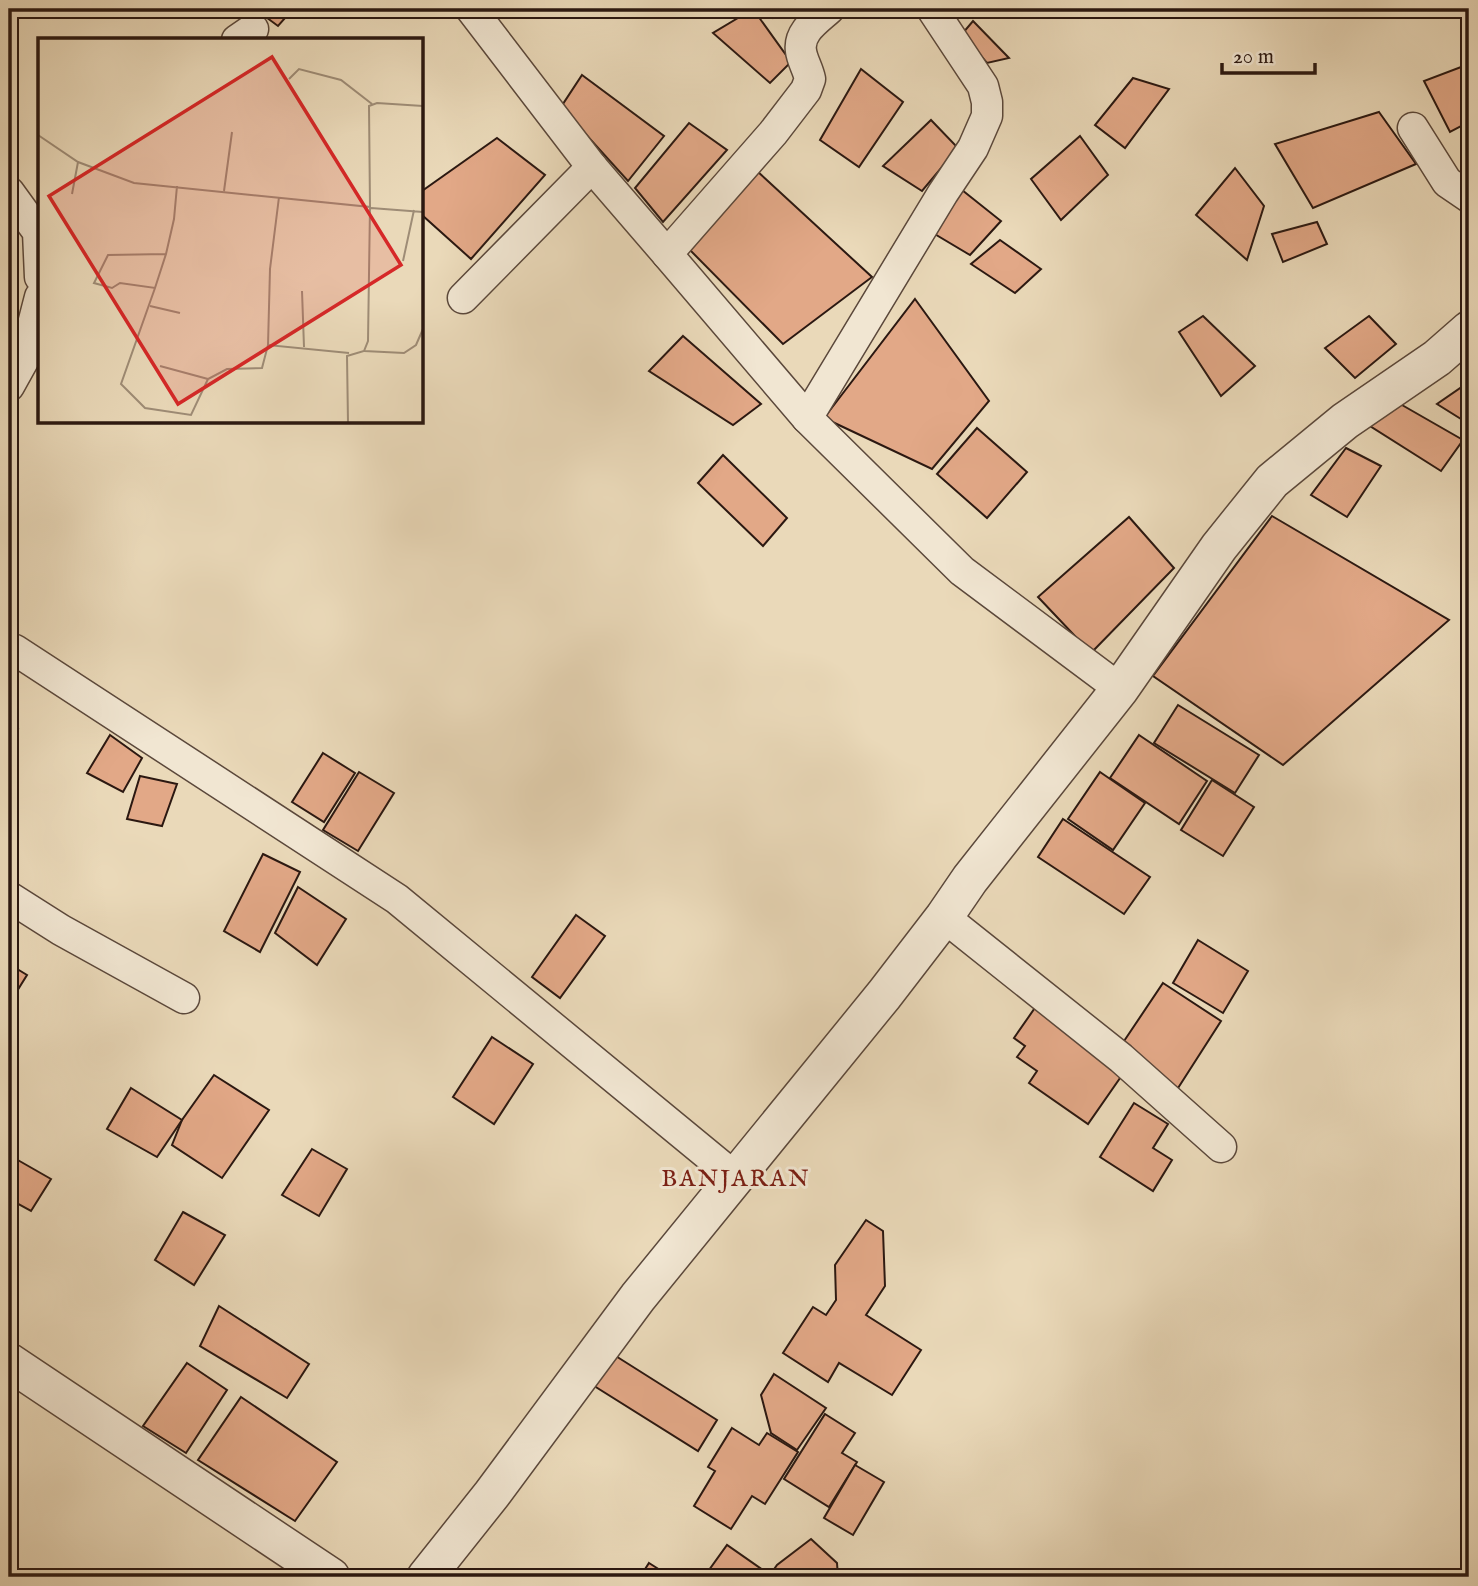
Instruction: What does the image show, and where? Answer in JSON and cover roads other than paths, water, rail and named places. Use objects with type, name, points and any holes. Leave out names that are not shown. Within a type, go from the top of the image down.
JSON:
[{"type":"street","points":[[471,9],[592,167],[807,418],[962,571],[1120,689]]},
{"type":"street","points":[[667,254],[773,133],[806,90],[810,79],[801,53],[804,32],[829,9]]},
{"type":"street","points":[[807,418],[943,193],[974,148],[987,116],[988,102],[983,86],[932,9]]},
{"type":"street","points":[[1413,128],[1447,181],[1469,197]]},
{"type":"street","points":[[463,298],[592,167]]},
{"type":"street","points":[[9,192],[38,229]]},
{"type":"street","points":[[9,386],[24,359],[38,305]]},
{"type":"street","points":[[426,1577],[492,1494],[638,1297],[944,917],[970,879],[1120,689],[1219,547],[1272,481],[1345,421],[1437,358],[1469,330]]},
{"type":"street","points":[[11,651],[397,899],[736,1178]]},
{"type":"street","points":[[9,897],[61,930],[184,998]]},
{"type":"street","points":[[944,917],[1121,1058],[1221,1147]]},
{"type":"street","points":[[9,1362],[331,1577]]},
{"type":"district","name":"BANJARAN","points":[[736,1178]]}]
